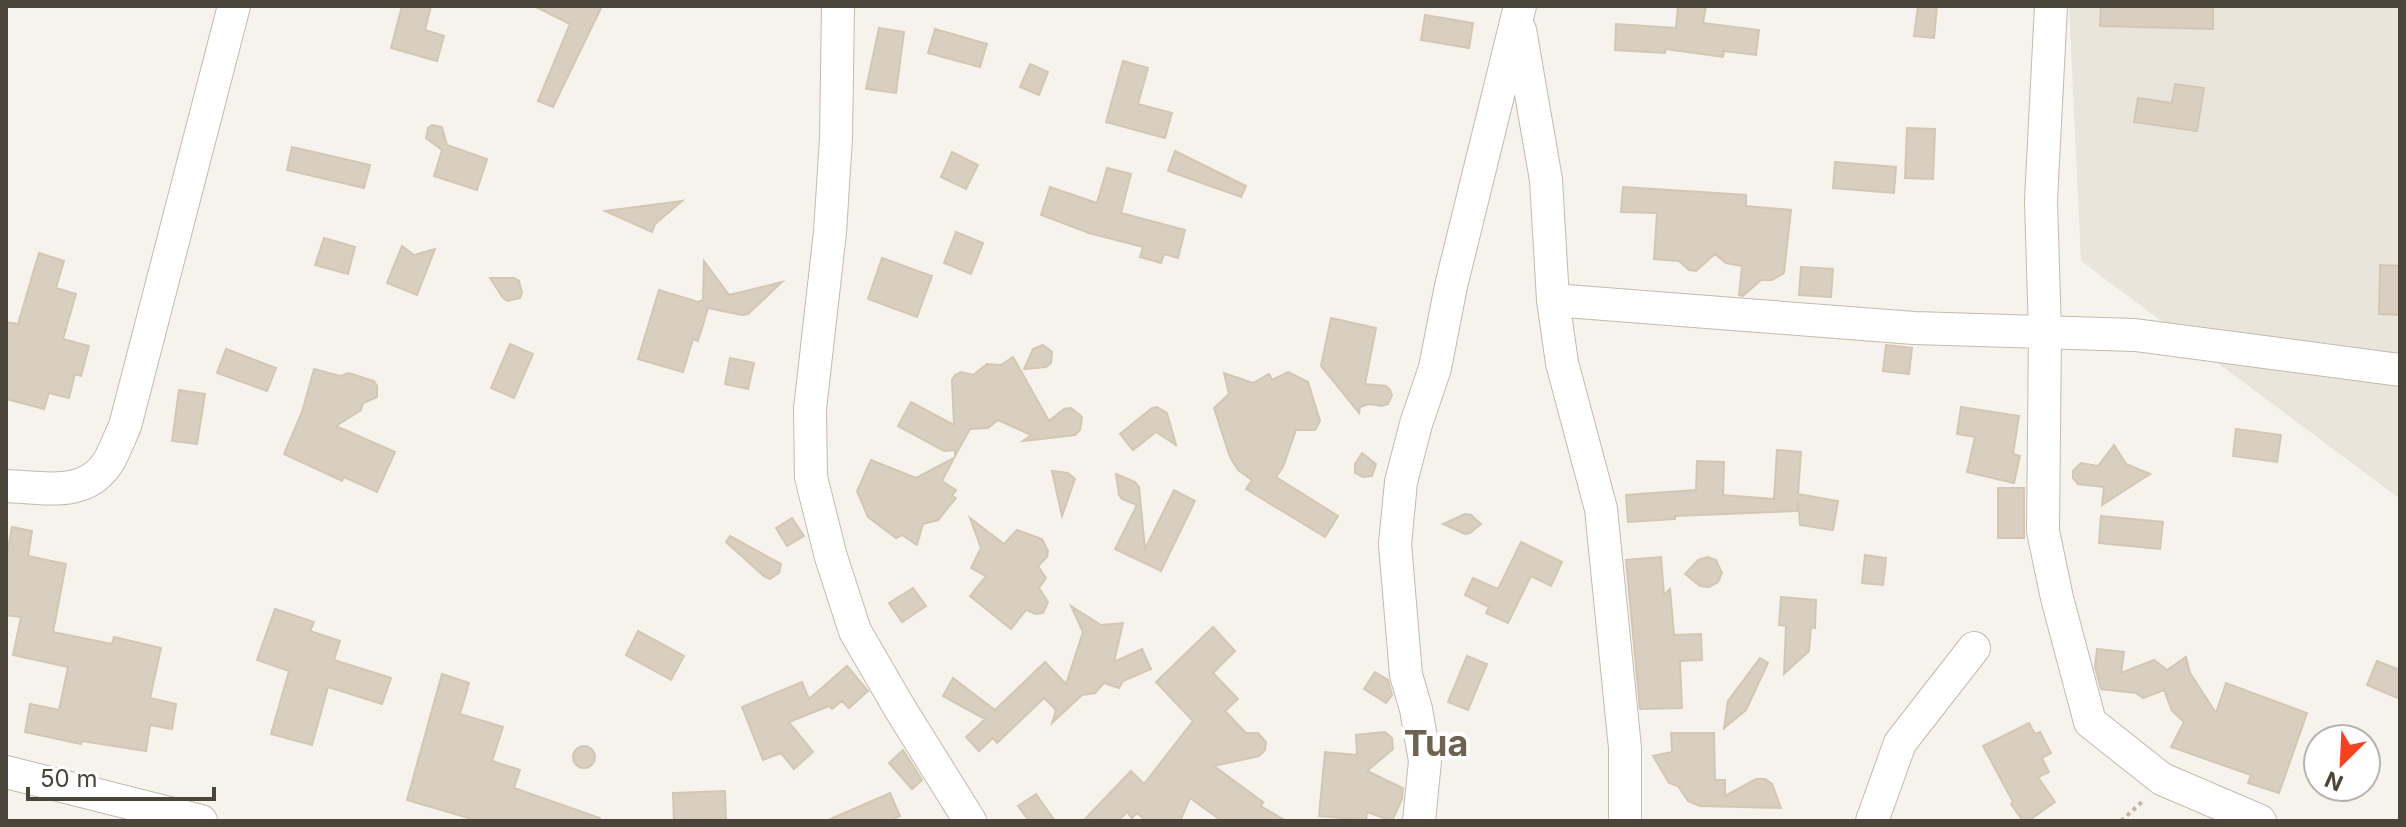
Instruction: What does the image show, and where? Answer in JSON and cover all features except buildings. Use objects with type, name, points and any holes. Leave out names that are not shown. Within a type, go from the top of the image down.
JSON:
[{"type":"street","points":[[6,486],[74,489],[94,477],[108,462],[125,426],[234,6]]},
{"type":"street","points":[[838,6],[836,138],[830,232],[810,409],[811,477],[831,557],[855,631],[970,821]]},
{"type":"street","points":[[2051,6],[2041,200],[2045,333],[2043,531],[2057,598],[2090,722],[2162,779],[2260,821]]},
{"type":"street","points":[[1519,12],[1546,180],[1553,300],[1562,363],[1601,509],[1625,748],[1625,821]]},
{"type":"street","points":[[1419,821],[1425,761],[1416,709],[1406,675],[1395,544],[1401,482],[1435,368],[1451,286],[1519,12]]},
{"type":"street","points":[[1553,300],[1898,327],[2135,335],[2400,370]]},
{"type":"street","points":[[1872,821],[1900,743],[1974,648]]},
{"type":"street","points":[[6,772],[201,821]]},
{"type":"shaded area","points":[[2069,6],[2400,6],[2400,499],[2081,261]]},
{"type":"district","name":"Tua","points":[[1436,743]]}]
